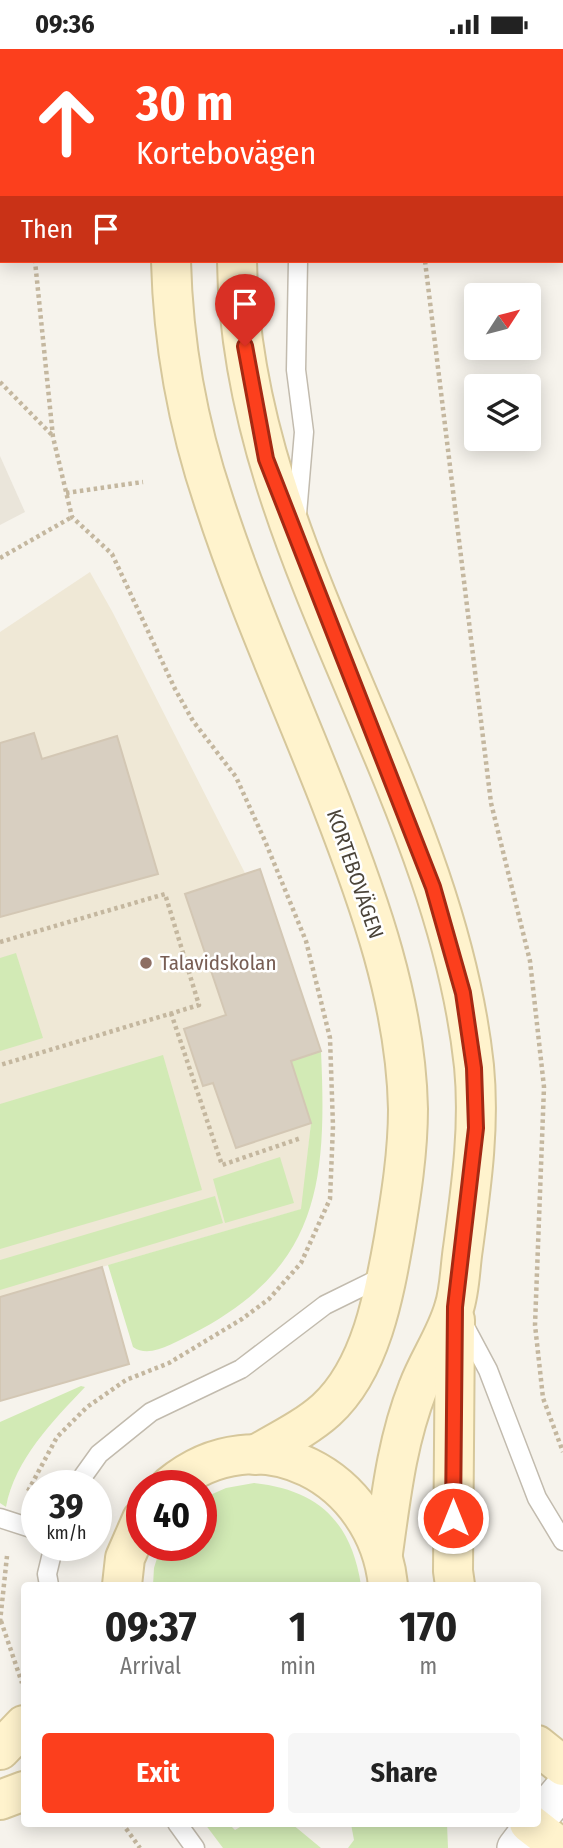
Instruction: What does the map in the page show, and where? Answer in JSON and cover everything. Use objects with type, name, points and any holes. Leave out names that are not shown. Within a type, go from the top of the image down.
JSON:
[{"type":"street","name":"KORTEBOVÄGEN","points":[[171,263],[172,305],[189,409],[212,497],[234,562],[366,895],[388,971],[401,1036],[408,1109],[402,1187],[388,1275],[363,1355],[343,1390],[326,1409],[255,1455]]},
{"type":"street","points":[[237,263],[247,371],[266,459],[442,909],[463,993],[474,1068],[476,1128],[455,1307],[455,1582]]},
{"type":"street","points":[[386,1569],[396,1455],[417,1389],[455,1307]]},
{"type":"street","points":[[195,1470],[203,1465],[255,1455],[284,1458],[311,1468],[336,1482],[356,1503],[372,1526],[386,1569]]},
{"type":"street","points":[[122,1582],[126,1556]]},
{"type":"street","points":[[0,1750],[21,1728]]},
{"type":"street","points":[[541,1748],[563,1766]]},
{"type":"street","points":[[541,1823],[563,1789]]},
{"type":"street","points":[[0,1800],[21,1792]]},
{"type":"lane","points":[[295,538],[304,432],[296,370],[298,263]]},
{"type":"lane","points":[[88,1470],[99,1454],[151,1412],[241,1369],[325,1305],[388,1275]]},
{"type":"lane","points":[[455,1307],[488,1370],[537,1498],[563,1541]]},
{"type":"lane","points":[[48,1582],[50,1561]]},
{"type":"lane","points":[[180,1827],[195,1848]]},
{"type":"path","points":[[21,1682],[1,1621],[6,1521],[57,1437],[87,1407],[126,1380],[169,1363],[269,1299],[301,1263],[330,1199],[333,1126],[330,1038],[306,941],[236,778],[193,721],[111,554],[72,517],[53,437],[35,263]]},
{"type":"path","points":[[425,263],[491,803],[530,961],[544,1087],[535,1325],[543,1398],[563,1452]]},
{"type":"path","points":[[0,382],[53,437]]},
{"type":"path","points":[[66,493],[143,482]]},
{"type":"path","points":[[0,558],[72,517]]},
{"type":"path","points":[[0,942],[165,894],[200,1005],[0,1065]]},
{"type":"path","points":[[172,1013],[222,1165],[301,1138]]},
{"type":"path","points":[[125,1827],[140,1848]]},
{"type":"shaded area","points":[[0,456],[25,512],[0,525]]},
{"type":"shaded area","name":"Talavidskolan","points":[[90,572],[245,873],[260,869],[321,1051],[291,1062],[311,1123],[302,1209],[102,1267],[129,1364],[0,1401],[0,632]]},
{"type":"green space","points":[[16,953],[43,1038],[0,1051],[0,958]]},
{"type":"green space","points":[[321,1051],[321,1142],[317,1181],[307,1217],[291,1250],[267,1281],[235,1308],[192,1334],[162,1348],[147,1351],[133,1347],[108,1265],[301,1209],[311,1123],[291,1061]]},
{"type":"green space","points":[[163,1055],[202,1190],[0,1249],[0,1104]]},
{"type":"green space","points":[[280,1157],[294,1203],[225,1223],[213,1179]]},
{"type":"green space","points":[[215,1196],[223,1223],[0,1290],[0,1260]]},
{"type":"green space","points":[[81,1386],[85,1387],[48,1427],[27,1457],[11,1489],[6,1507],[0,1503],[0,1422]]},
{"type":"green space","points":[[254,1483],[277,1487],[313,1501],[340,1526],[349,1543],[360,1582],[153,1582],[156,1561],[217,1561],[217,1492]]},
{"type":"green space","points":[[207,1827],[232,1827],[235,1830],[240,1827],[296,1827],[321,1848],[223,1848]]},
{"type":"green space","points":[[352,1827],[447,1827],[448,1848],[348,1848],[354,1840]]},
{"type":"building","points":[[34,733],[42,759],[117,736],[158,874],[0,917],[0,743]]},
{"type":"building","points":[[260,869],[321,1051],[291,1061],[311,1123],[236,1148],[213,1083],[203,1086],[184,1029],[226,1015],[185,894]]},
{"type":"building","points":[[102,1267],[129,1364],[0,1401],[0,1297]]},
{"type":"place","name":"Talavidskolan","points":[[146,963]]},
{"type":"route","points":[[245,346],[247,371],[266,459],[295,538],[393,776],[442,909],[463,993],[474,1068],[476,1128],[455,1307],[453,1518]]}]
